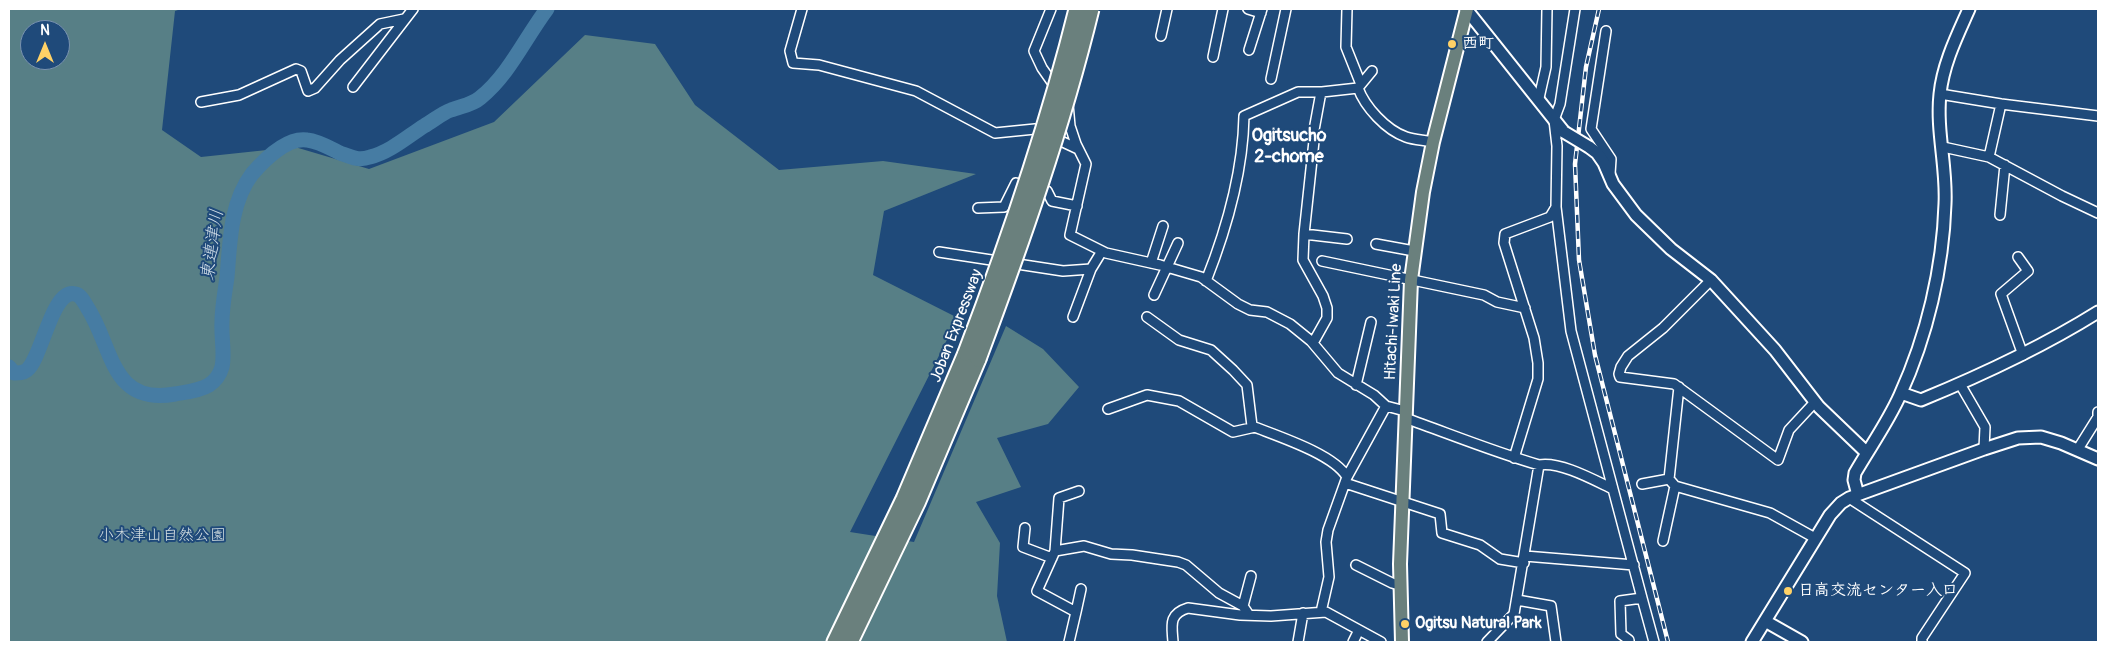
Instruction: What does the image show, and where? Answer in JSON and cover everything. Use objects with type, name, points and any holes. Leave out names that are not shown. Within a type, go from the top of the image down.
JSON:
[{"type":"highway","name":"Joban Expressway","points":[[850,642],[921,494],[972,356],[999,266],[1037,153],[1077,9]]},
{"type":"highway","name":"Joban Expressway","points":[[835,642],[1012,270],[1049,158],[1091,9]]},
{"type":"main road","name":"Hitachi-Iwaki Line","points":[[1402,642],[1399,585],[1411,280],[1432,142],[1467,9]]},
{"type":"street","points":[[353,87],[404,18],[413,9]]},
{"type":"street","points":[[802,9],[790,51],[793,63],[819,65],[916,91],[995,133],[1035,129],[1078,149]]},
{"type":"street","points":[[1051,9],[1034,51],[1042,68],[1069,105],[1070,126],[1078,149],[1086,164],[1070,235],[1102,251],[1166,267],[1206,281],[1238,304],[1250,310],[1267,312],[1290,324],[1313,343],[1338,373],[1374,395],[1386,406],[1514,458],[1539,465],[1547,463],[1613,488]]},
{"type":"street","points":[[1161,36],[1167,9]]},
{"type":"street","points":[[1213,57],[1223,9]]},
{"type":"street","points":[[1248,9],[1262,11],[1249,50]]},
{"type":"street","points":[[1272,79],[1286,9]]},
{"type":"street","points":[[1347,9],[1346,47],[1362,100],[1382,121],[1405,137],[1432,142]]},
{"type":"street","points":[[1467,9],[1564,132],[1597,153],[1604,163],[1612,184],[1636,215],[1672,249],[1710,280],[1775,350],[1815,402],[1867,453]]},
{"type":"street","points":[[1539,98],[1546,67],[1547,9]]},
{"type":"street","points":[[1575,9],[1560,104],[1554,120],[1557,146],[1556,207],[1571,331],[1654,642]]},
{"type":"street","points":[[1853,496],[1855,473],[1901,394],[1924,330],[1939,267],[1946,203],[1939,113],[1940,94],[1944,70],[1956,37],[1970,9]]},
{"type":"street","points":[[201,102],[239,95],[296,69],[300,71],[308,90],[315,88],[340,60],[380,24],[404,18]]},
{"type":"street","points":[[1606,31],[1591,129],[1611,159],[1610,176]]},
{"type":"street","points":[[1206,281],[1220,247],[1236,187],[1244,146],[1244,116],[1298,92],[1321,92],[1359,85],[1372,71]]},
{"type":"street","points":[[1313,343],[1327,318],[1327,308],[1323,296],[1303,260],[1314,130],[1321,92]]},
{"type":"street","points":[[1940,94],[2098,116]]},
{"type":"street","points":[[1989,157],[2001,104]]},
{"type":"street","points":[[1943,147],[1989,157],[2098,213]]},
{"type":"street","points":[[2000,215],[2005,165]]},
{"type":"street","points":[[978,208],[1004,207],[1016,183],[1047,190],[1052,201],[1077,206]]},
{"type":"street","points":[[1514,458],[1538,379],[1534,338],[1504,243],[1505,234],[1550,217],[1556,207]]},
{"type":"street","points":[[1151,263],[1163,226]]},
{"type":"street","points":[[1304,234],[1347,239]]},
{"type":"street","points":[[1154,295],[1178,243]]},
{"type":"street","points":[[1376,244],[1414,251]]},
{"type":"street","points":[[1073,317],[1091,269],[1102,251]]},
{"type":"street","points":[[939,252],[1063,271],[1091,269]]},
{"type":"street","points":[[2018,257],[2028,271],[2001,294],[2022,355]]},
{"type":"street","points":[[1322,261],[1484,295],[1497,302],[1525,308]]},
{"type":"street","points":[[1710,280],[1663,328],[1628,356],[1619,374],[1620,377],[1674,384],[1778,460],[1789,430],[1815,402]]},
{"type":"street","points":[[1901,394],[1921,400],[1960,384],[2067,332],[2098,312]]},
{"type":"street","points":[[1146,317],[1179,340],[1211,350],[1233,370],[1247,385],[1252,426],[1304,446],[1342,468],[1346,480],[1402,503],[1440,514],[1442,533],[1480,545],[1500,559],[1634,565]]},
{"type":"street","points":[[1356,385],[1371,322]]},
{"type":"street","points":[[1960,384],[1985,427],[1984,449]]},
{"type":"street","points":[[1662,541],[1672,482],[1679,387]]},
{"type":"street","points":[[1108,409],[1147,394],[1179,401],[1233,432],[1255,427]]},
{"type":"street","points":[[1321,612],[1329,577],[1326,542],[1328,530],[1346,480],[1386,406]]},
{"type":"street","points":[[2078,449],[2098,417],[2098,412]]},
{"type":"street","points":[[1752,642],[1833,510],[1853,496],[2006,441],[2030,437],[2041,437],[2078,449],[2098,459]]},
{"type":"street","points":[[1487,642],[1514,614],[1539,465]]},
{"type":"street","points":[[1642,484],[1672,482],[1770,514],[1815,538]]},
{"type":"street","points":[[1076,612],[1038,590],[1054,555],[1059,498],[1079,492]]},
{"type":"street","points":[[1853,496],[1965,573],[1922,638],[1922,642]]},
{"type":"street","points":[[1025,528],[1023,547],[1054,555],[1084,546],[1111,554],[1178,562],[1186,566],[1219,593],[1243,606],[1250,615]]},
{"type":"street","points":[[1356,566],[1399,585]]},
{"type":"street","points":[[1243,606],[1251,576]]},
{"type":"street","points":[[1069,642],[1081,589]]},
{"type":"street","points":[[1629,642],[1621,634],[1620,601],[1642,598]]},
{"type":"street","points":[[1517,600],[1551,606],[1556,642]]},
{"type":"street","points":[[1173,642],[1172,626],[1174,617],[1179,610],[1188,608],[1250,615],[1321,612],[1332,615],[1380,642]]},
{"type":"street","points":[[1298,642],[1304,614]]},
{"type":"street","points":[[1765,621],[1802,642]]},
{"type":"street","points":[[1353,642],[1359,630]]},
{"type":"green space","name":"小木津山自然公園","points":[[9,9],[181,9],[175,11],[162,130],[201,157],[295,147],[369,169],[494,122],[585,35],[655,44],[695,105],[779,170],[883,161],[976,174],[884,211],[873,275],[958,318],[850,532],[914,542],[1006,326],[1043,349],[1079,387],[1048,424],[997,438],[1021,487],[976,502],[1000,543],[997,596],[1007,642],[9,642]]},
{"type":"waterway","name":"東連津川","points":[[9,367],[14,373],[27,370],[38,352],[48,325],[60,302],[67,295],[75,294],[82,299],[96,322],[116,370],[125,382],[137,391],[154,395],[175,394],[197,390],[209,385],[219,375],[223,362],[222,311],[230,237],[235,210],[245,185],[257,168],[276,151],[299,140],[315,142],[358,159],[377,155],[391,148],[444,113],[470,104],[480,98],[500,78],[547,9]]},
{"type":"railway","points":[[1599,9],[1586,67],[1575,164],[1579,260],[1595,355],[1668,642]]},
{"type":"place","name":"西町","points":[[1452,44]]},
{"type":"place","name":"日高交流センター入口","points":[[1788,591]]},
{"type":"place","name":"Ogitsu Natural Park","points":[[1405,624]]},
{"type":"district","name":"Ogitsucho 2-chome","points":[[1289,146]]}]
